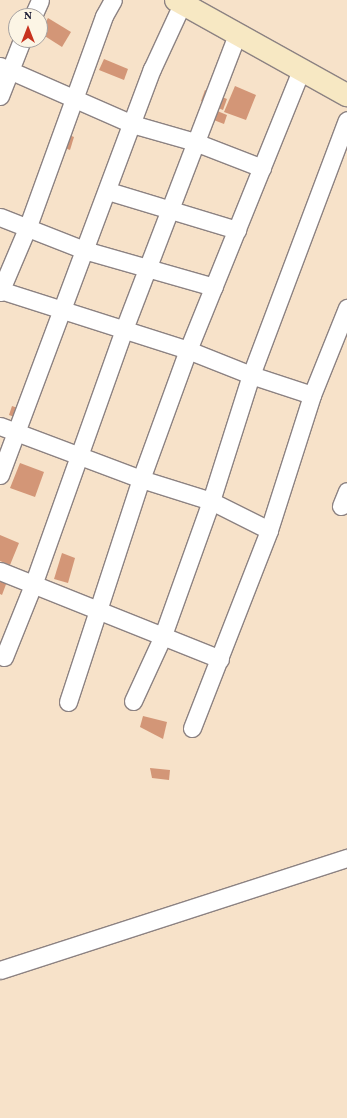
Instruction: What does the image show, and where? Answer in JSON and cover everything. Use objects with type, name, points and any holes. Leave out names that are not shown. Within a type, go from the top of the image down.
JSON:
[{"type":"main road","points":[[179,2],[347,95]]},
{"type":"street","points":[[113,0],[104,16],[73,97],[28,226],[0,291],[59,311],[188,350],[251,375],[312,395]]},
{"type":"street","points":[[0,475],[17,432],[59,311],[108,191],[152,69],[179,2]]},
{"type":"street","points":[[4,657],[32,585],[124,330],[237,34]]},
{"type":"street","points":[[0,96],[4,67],[17,48]]},
{"type":"street","points":[[4,67],[132,124],[196,142],[262,168]]},
{"type":"street","points":[[68,702],[100,611],[141,479],[188,350],[301,70]]},
{"type":"street","points":[[133,701],[162,638],[211,501],[251,375],[347,120]]},
{"type":"street","points":[[108,191],[169,211],[237,230]]},
{"type":"street","points":[[0,216],[28,226],[84,250],[214,287]]},
{"type":"street","points":[[192,728],[269,530],[312,395],[347,308]]},
{"type":"street","points":[[0,426],[78,454],[141,479],[211,501],[269,530]]},
{"type":"street","points":[[0,571],[100,611],[162,638],[220,659]]},
{"type":"street","points":[[0,970],[347,858]]},
{"type":"building","points":[[48,18],[71,32],[62,47],[48,38]]},
{"type":"building","points":[[104,59],[128,69],[124,80],[99,70]]},
{"type":"building","points":[[235,86],[256,95],[246,120],[224,112]]},
{"type":"building","points":[[205,90],[227,99],[223,110],[201,101]]},
{"type":"building","points":[[210,108],[227,115],[224,124],[206,117]]},
{"type":"building","points":[[54,129],[74,137],[70,150],[49,142]]},
{"type":"building","points":[[12,406],[26,411],[23,420],[9,415]]},
{"type":"building","points":[[20,463],[44,472],[35,497],[10,488]]},
{"type":"building","points":[[0,535],[19,543],[10,565],[0,561]]},
{"type":"building","points":[[62,553],[75,558],[68,583],[54,579]]},
{"type":"building","points":[[0,576],[8,579],[2,595],[0,594]]},
{"type":"building","points":[[143,716],[167,722],[163,739],[140,727]]},
{"type":"building","points":[[150,768],[170,770],[169,780],[152,778]]}]
